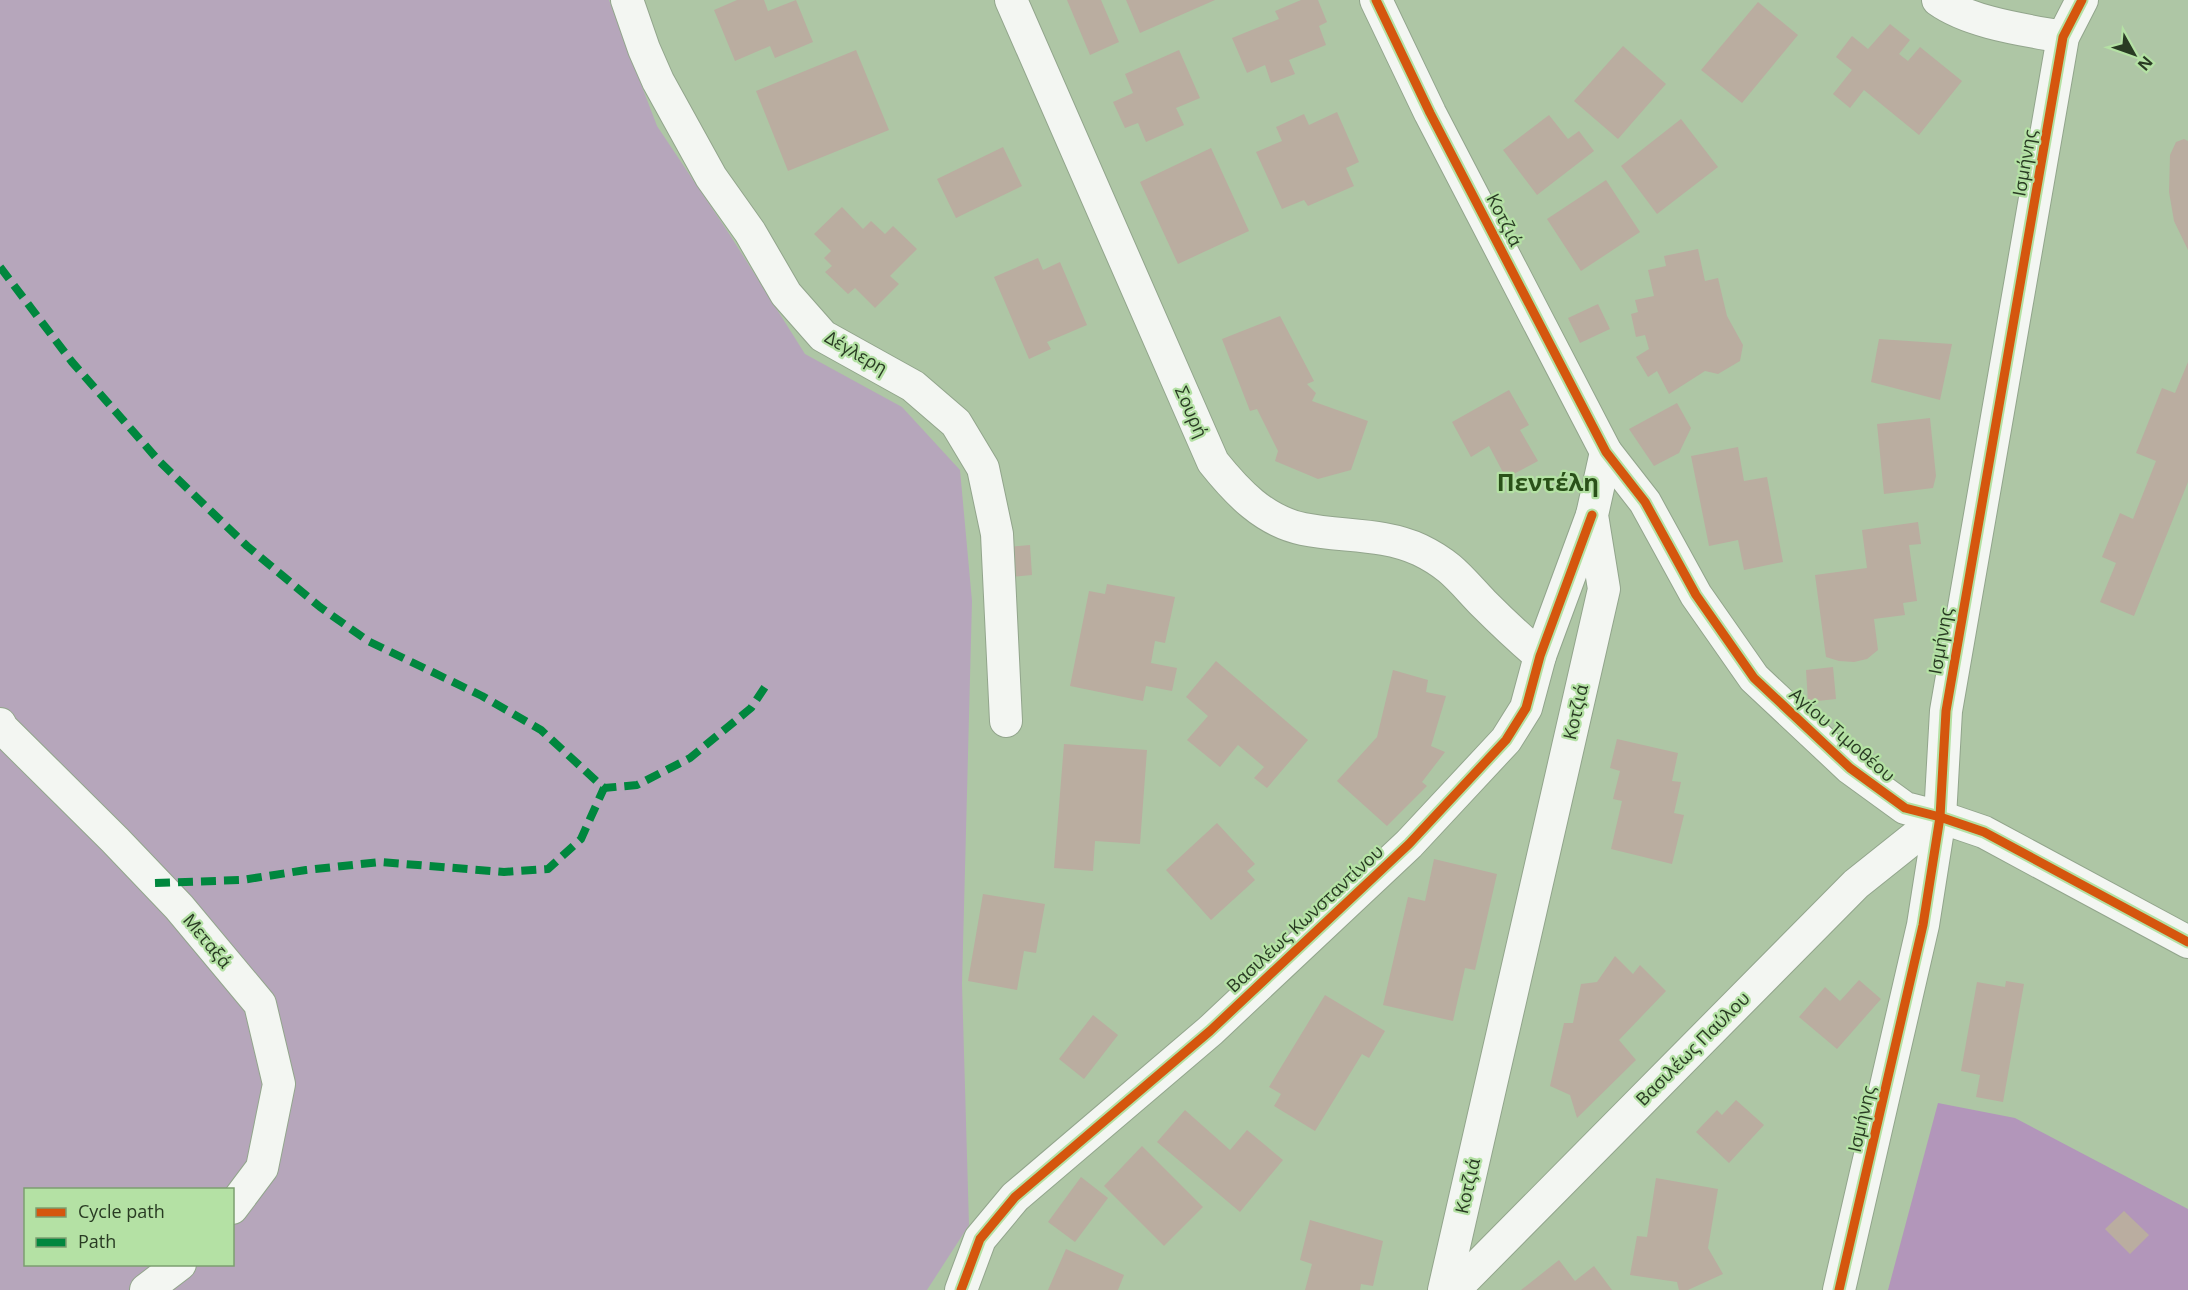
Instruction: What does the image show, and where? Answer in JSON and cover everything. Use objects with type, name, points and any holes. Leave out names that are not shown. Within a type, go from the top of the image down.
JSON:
[{"type":"street","name":"Δέγλερη","points":[[627,0],[658,81],[711,177],[750,232],[786,294],[823,336],[913,386],[956,423],[983,468],[997,534],[1006,721]]},
{"type":"street","name":"Σουρή","points":[[1011,0],[1213,462],[1233,487],[1260,511],[1302,529],[1379,537],[1418,549],[1438,560],[1452,569],[1511,630],[1540,656]]},
{"type":"street","name":"Κοτζιά","points":[[1376,0],[1430,113],[1606,452],[1592,515],[1604,589],[1444,1290]]},
{"type":"street","points":[[1938,0],[1950,8],[2008,28],[2063,37]]},
{"type":"street","name":"Ισμήνης","points":[[1839,1290],[1923,925],[1940,817],[1946,711],[2063,37],[2082,0]]},
{"type":"street","name":"Αγίου Τιμοθέου","points":[[1606,452],[1646,502],[1696,595],[1754,678],[1850,768],[1905,808],[1984,832],[2188,942]]},
{"type":"street","name":"Βασιλέως Κωνσταντίνου","points":[[961,1290],[980,1239],[1015,1197],[1210,1031],[1409,844],[1506,740],[1526,708],[1540,656],[1592,515]]},
{"type":"street","name":"Μεταξά","points":[[0,724],[179,907],[261,1004],[279,1084],[262,1168],[234,1205]]},
{"type":"street","name":"Βασιλέως Παύλου","points":[[1454,1290],[1856,884],[1940,817]]},
{"type":"street","points":[[146,1290],[177,1266]]},
{"type":"shaded area","points":[[0,0],[609,0],[657,126],[730,235],[805,354],[902,407],[960,470],[972,601],[962,984],[969,1225],[927,1290],[0,1290]]},
{"type":"shaded area","points":[[1938,1103],[2015,1118],[2188,1209],[2188,1290],[1888,1290]]},
{"type":"building","points":[[737,0],[764,0],[768,11],[796,0],[813,42],[775,58],[770,46],[735,61],[714,10]]},
{"type":"building","points":[[1067,0],[1101,0],[1119,42],[1090,55]]},
{"type":"building","points":[[1126,0],[1215,0],[1140,33]]},
{"type":"building","points":[[1301,0],[1318,0],[1327,22],[1319,26],[1326,45],[1289,60],[1295,74],[1271,83],[1265,65],[1247,73],[1232,38],[1279,19],[1275,11]]},
{"type":"building","points":[[1758,2],[1798,35],[1742,103],[1701,70]]},
{"type":"building","points":[[1890,24],[1910,40],[1899,54],[1908,61],[1920,47],[1962,81],[1919,135],[1864,90],[1850,108],[1833,94],[1852,70],[1836,57],[1852,36],[1868,49]]},
{"type":"building","points":[[1623,46],[1666,84],[1618,139],[1574,101]]},
{"type":"building","points":[[856,50],[889,130],[788,171],[756,91]]},
{"type":"building","points":[[1179,50],[1200,98],[1176,108],[1184,125],[1146,142],[1138,123],[1125,128],[1113,102],[1133,93],[1125,74]]},
{"type":"building","points":[[1337,112],[1359,162],[1346,168],[1354,186],[1308,206],[1304,200],[1282,209],[1256,152],[1282,141],[1276,127],[1304,114],[1309,125]]},
{"type":"building","points":[[1549,115],[1568,139],[1579,131],[1594,151],[1537,195],[1503,150]]},
{"type":"building","points":[[1681,119],[1718,167],[1657,214],[1621,166]]},
{"type":"building","points":[[2184,139],[2188,141],[2188,250],[2174,221],[2169,192],[2170,155],[2176,142]]},
{"type":"building","points":[[1003,147],[1022,186],[956,218],[937,179]]},
{"type":"building","points":[[1211,148],[1249,231],[1178,264],[1140,182]]},
{"type":"building","points":[[1606,180],[1640,232],[1581,271],[1547,219]]},
{"type":"building","points":[[842,207],[863,229],[871,221],[885,234],[893,226],[917,249],[890,276],[899,284],[875,308],[855,288],[848,294],[825,272],[832,266],[824,258],[831,251],[814,234]]},
{"type":"building","points":[[1698,249],[1705,281],[1718,278],[1727,316],[1743,345],[1740,361],[1718,374],[1705,371],[1669,394],[1657,371],[1648,377],[1636,357],[1649,349],[1645,335],[1636,337],[1631,314],[1638,312],[1635,300],[1654,296],[1648,270],[1666,266],[1664,256]]},
{"type":"building","points":[[1038,258],[1043,270],[1060,262],[1087,325],[1047,342],[1051,349],[1029,359],[994,277]]},
{"type":"building","points":[[1598,304],[1610,329],[1580,343],[1568,318]]},
{"type":"building","points":[[1280,316],[1314,381],[1307,384],[1316,393],[1312,401],[1368,421],[1351,470],[1318,479],[1275,461],[1278,451],[1257,409],[1250,411],[1222,339]]},
{"type":"building","points":[[1879,339],[1952,344],[1940,400],[1871,382]]},
{"type":"building","points":[[2188,362],[2188,482],[2134,616],[2100,602],[2116,563],[2102,557],[2120,513],[2133,519],[2156,461],[2136,453],[2162,388],[2175,393]]},
{"type":"building","points":[[1509,390],[1529,425],[1520,430],[1538,461],[1506,478],[1489,446],[1471,457],[1452,422]]},
{"type":"building","points":[[1677,403],[1691,428],[1679,453],[1654,466],[1629,429]]},
{"type":"building","points":[[1930,418],[1936,476],[1933,488],[1884,494],[1877,424]]},
{"type":"building","points":[[1738,447],[1744,481],[1767,477],[1783,562],[1744,570],[1738,540],[1709,546],[1691,456]]},
{"type":"building","points":[[1918,522],[1921,544],[1909,545],[1917,601],[1903,603],[1905,615],[1874,619],[1878,650],[1867,659],[1854,662],[1826,657],[1815,575],[1867,568],[1862,530]]},
{"type":"building","points":[[1030,545],[1032,575],[1010,577],[1008,547]]},
{"type":"building","points":[[1107,584],[1175,597],[1165,643],[1155,641],[1151,663],[1177,668],[1172,691],[1146,686],[1143,701],[1070,686],[1089,591],[1105,594]]},
{"type":"building","points":[[1216,661],[1308,740],[1267,788],[1254,778],[1264,767],[1238,745],[1220,767],[1187,740],[1208,716],[1186,697]]},
{"type":"building","points":[[1833,667],[1836,699],[1808,702],[1806,670]]},
{"type":"building","points":[[1393,670],[1428,680],[1426,692],[1446,696],[1431,746],[1445,752],[1422,782],[1427,786],[1387,826],[1337,781],[1377,737]]},
{"type":"building","points":[[1617,739],[1678,753],[1672,781],[1681,782],[1674,813],[1684,815],[1672,864],[1611,849],[1622,801],[1613,799],[1620,771],[1610,768]]},
{"type":"building","points":[[1064,744],[1147,750],[1140,844],[1095,841],[1093,871],[1054,868]]},
{"type":"building","points":[[1217,823],[1255,864],[1247,871],[1255,880],[1211,920],[1166,870]]},
{"type":"building","points":[[1434,859],[1497,874],[1475,970],[1465,968],[1453,1021],[1383,1005],[1408,897],[1425,901]]},
{"type":"building","points":[[983,894],[1045,904],[1036,953],[1024,951],[1017,990],[968,981]]},
{"type":"building","points":[[1615,956],[1633,974],[1640,965],[1666,991],[1619,1040],[1636,1060],[1577,1118],[1570,1095],[1550,1086],[1564,1023],[1573,1023],[1581,984],[1597,982]]},
{"type":"building","points":[[1859,980],[1881,999],[1837,1049],[1799,1017],[1825,987],[1840,1001]]},
{"type":"building","points":[[2006,981],[2024,984],[2003,1102],[1976,1097],[1980,1075],[1961,1071],[1977,982],[2005,987]]},
{"type":"building","points":[[1325,995],[1385,1031],[1369,1058],[1362,1054],[1315,1131],[1274,1106],[1281,1094],[1269,1087]]},
{"type":"building","points":[[1093,1015],[1118,1035],[1084,1079],[1059,1059]]},
{"type":"building","points":[[1736,1100],[1764,1125],[1729,1163],[1696,1132],[1717,1110],[1722,1115]]},
{"type":"building","points":[[1185,1110],[1230,1150],[1247,1130],[1283,1160],[1240,1212],[1157,1142]]},
{"type":"building","points":[[1142,1146],[1203,1207],[1164,1246],[1104,1186]]},
{"type":"building","points":[[1081,1177],[1108,1198],[1075,1242],[1048,1222]]},
{"type":"building","points":[[1656,1178],[1718,1189],[1708,1248],[1723,1274],[1688,1290],[1679,1290],[1677,1282],[1630,1275],[1637,1236],[1647,1237]]},
{"type":"building","points":[[2124,1211],[2149,1235],[2130,1254],[2105,1229]]},
{"type":"building","points":[[1310,1220],[1383,1241],[1373,1286],[1361,1284],[1360,1290],[1305,1290],[1312,1264],[1300,1260]]},
{"type":"building","points":[[1066,1249],[1124,1275],[1118,1290],[1048,1290]]},
{"type":"building","points":[[1559,1260],[1575,1281],[1594,1266],[1612,1290],[1521,1290]]},
{"type":"marked path","points":[[0,267],[72,362],[159,461],[247,546],[320,607],[368,641],[482,696],[541,730],[604,788],[637,785],[690,758],[751,708],[765,687]]},
{"type":"marked path","points":[[155,883],[242,880],[380,862],[504,872],[548,869],[581,839],[604,788]]},
{"type":"cycle path","points":[[1376,0],[1430,113],[1606,452],[1645,502],[1696,595],[1754,678],[1850,768],[1905,808],[1984,832],[2188,942]]},
{"type":"cycle path","points":[[1839,1290],[1923,925],[1940,817],[1946,711],[2063,37],[2082,0]]},
{"type":"cycle path","points":[[961,1290],[980,1239],[1015,1197],[1210,1031],[1409,844],[1506,740],[1526,708],[1540,656],[1592,515]]},
{"type":"district","name":"Πεντέλη","points":[[1548,483]]}]
